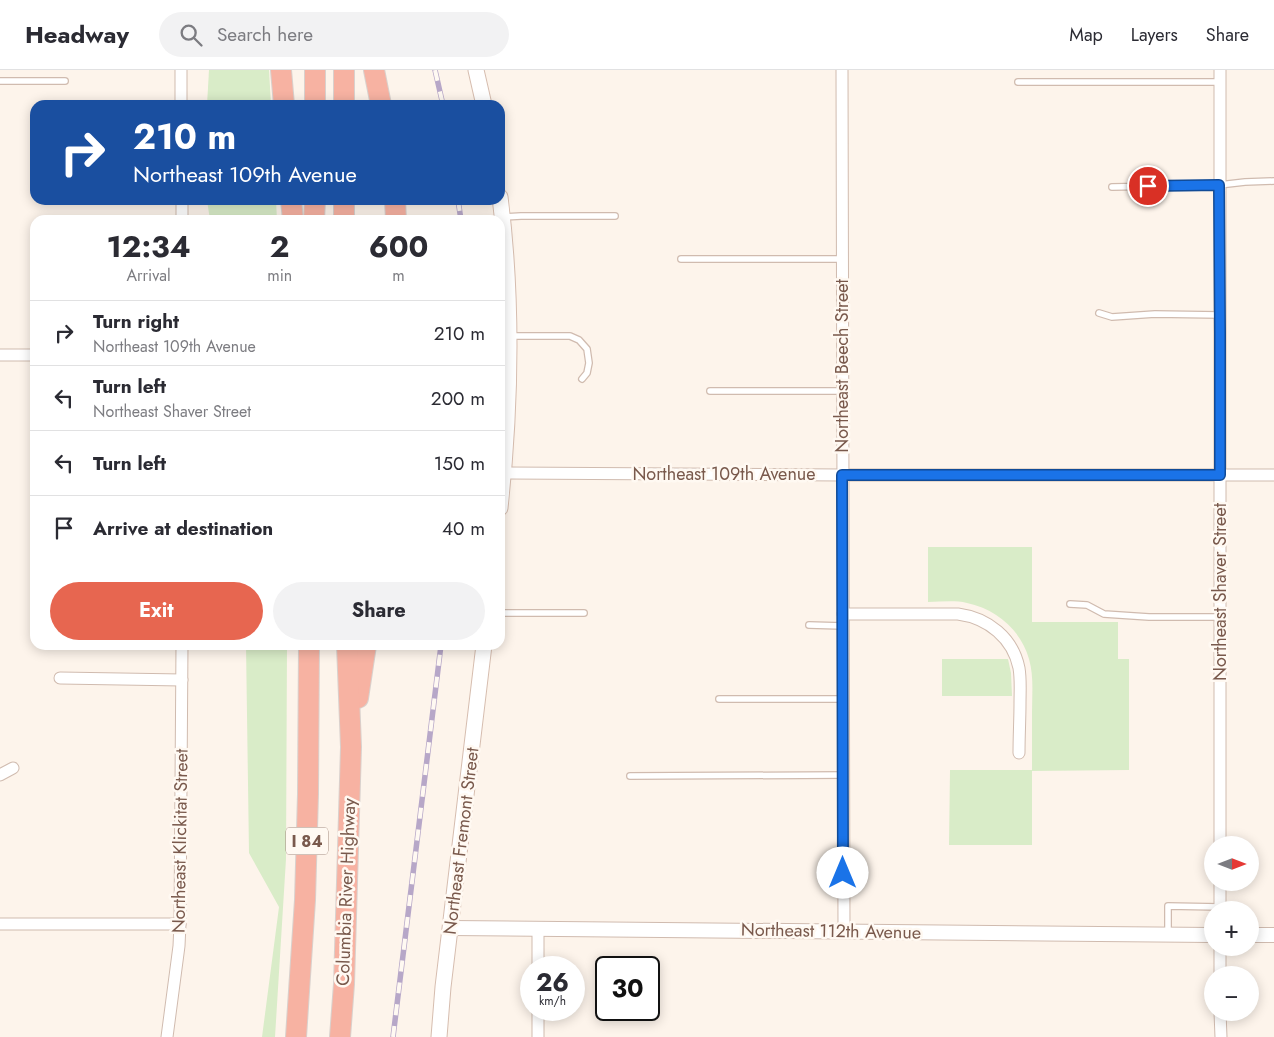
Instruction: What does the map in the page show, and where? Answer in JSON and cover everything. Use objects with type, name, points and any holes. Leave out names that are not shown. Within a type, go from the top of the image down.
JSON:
[{"type":"highway","points":[[281,70],[284,100]]},
{"type":"highway","points":[[314,100],[315,70]]},
{"type":"highway","points":[[344,70],[344,100]]},
{"type":"highway","points":[[374,70],[380,100]]},
{"type":"highway","name":"I 84","points":[[296,1037],[305,900],[309,650]]},
{"type":"highway","points":[[347,650],[351,747]]},
{"type":"highway","name":"I 84","points":[[351,747],[365,650]]},
{"type":"highway","name":"Columbia River Highway","points":[[340,1037],[344,984],[351,747]]},
{"type":"main road","points":[[476,70],[483,100]]},
{"type":"main road","points":[[505,254],[508,292],[508,400],[505,444]]},
{"type":"main road","name":"Northeast Fremont Street","points":[[439,1037],[443,987],[483,650]]},
{"type":"street","points":[[181,70],[181,100]]},
{"type":"street","name":"Northeast Beech Street","points":[[842,70],[844,932]]},
{"type":"street","name":"Northeast Shaver Street","points":[[1220,76],[1220,836]]},
{"type":"street","points":[[0,355],[30,355]]},
{"type":"street","name":"Northeast 109th Avenue","points":[[505,473],[1274,475]]},
{"type":"street","points":[[842,620],[958,614],[975,617],[996,629],[1014,652],[1019,670],[1019,753]]},
{"type":"street","name":"Northeast Klickitat Street","points":[[167,1037],[179,946],[180,924],[182,650]]},
{"type":"street","points":[[60,678],[182,680]]},
{"type":"street","points":[[0,775],[13,768]]},
{"type":"street","points":[[0,924],[180,924]]},
{"type":"street","name":"Northeast 112th Avenue","points":[[450,928],[1204,935]]},
{"type":"street","points":[[538,928],[538,956]]},
{"type":"street","points":[[1259,935],[1274,935]]},
{"type":"street","points":[[538,1021],[538,1037]]},
{"type":"street","points":[[1220,1021],[1220,1037]]},
{"type":"lane","points":[[1018,82],[1220,76]]},
{"type":"lane","points":[[0,81],[65,81]]},
{"type":"lane","points":[[1112,187],[1219,185],[1274,181]]},
{"type":"lane","points":[[505,217],[615,216]]},
{"type":"lane","points":[[680,259],[842,259]]},
{"type":"lane","points":[[1100,313],[1112,317],[1155,314],[1220,314]]},
{"type":"lane","points":[[508,336],[570,336],[579,340],[587,349],[589,363],[587,373],[582,379]]},
{"type":"lane","points":[[710,391],[842,391]]},
{"type":"lane","points":[[1070,604],[1086,605],[1104,614],[1149,617],[1220,617]]},
{"type":"lane","points":[[505,613],[584,613]]},
{"type":"lane","points":[[808,625],[842,620]]},
{"type":"lane","points":[[719,699],[843,699]]},
{"type":"lane","points":[[630,776],[843,775]]},
{"type":"lane","points":[[1168,934],[1168,906],[1204,907]]},
{"type":"green space","points":[[209,70],[269,70],[271,100],[207,100]]},
{"type":"green space","points":[[208,205],[276,205],[277,215],[209,215]]},
{"type":"green space","points":[[928,547],[1032,547],[1032,622],[1118,622],[1118,659],[1129,659],[1129,770],[1032,771],[1032,845],[949,845],[950,770],[1032,770],[1032,679],[1031,665],[1025,649],[1014,630],[1006,622],[988,610],[967,603],[952,601],[928,602]]},
{"type":"green space","points":[[246,650],[287,650],[286,859],[275,1037],[262,1037],[279,907],[249,853]]},
{"type":"green space","points":[[942,659],[1008,659],[1012,696],[942,696]]},
{"type":"railway","points":[[435,70],[442,100]]},
{"type":"railway","points":[[459,205],[460,215]]},
{"type":"railway","points":[[393,1037],[440,650]]},
{"type":"route","points":[[843,873],[842,475],[1220,475],[1219,185],[1148,186]]}]
